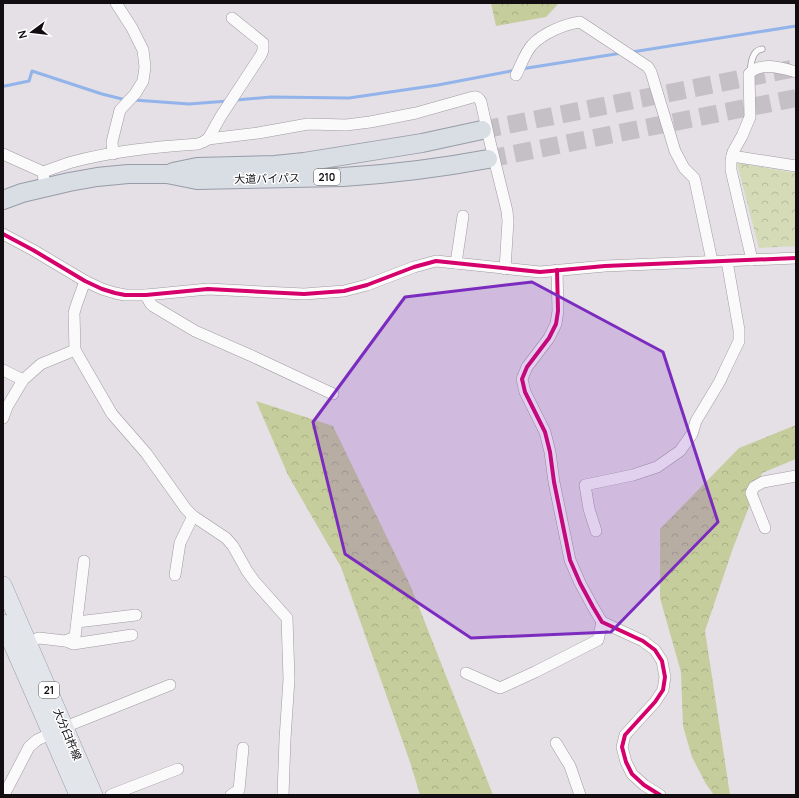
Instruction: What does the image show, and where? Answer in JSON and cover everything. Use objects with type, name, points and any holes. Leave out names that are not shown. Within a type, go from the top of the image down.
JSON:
[{"type":"highway","name":"大道バイパス","points":[[167,174],[197,167],[254,166],[304,162],[422,143],[482,130]]},
{"type":"highway","name":"大道バイパス","points":[[3,200],[22,193],[44,180],[69,182],[128,174],[167,174],[197,180],[367,176],[442,167],[488,159]]},
{"type":"main road","name":"大分臼杵線","points":[[3,585],[21,644],[58,730],[94,795]]},
{"type":"main road","name":"大分臼杵線","points":[[3,623],[21,644]]},
{"type":"main road","name":"大分臼杵線","points":[[58,730],[78,795]]},
{"type":"street","points":[[113,154],[112,142],[120,110],[135,94],[143,82],[145,67],[143,50],[132,28],[116,3]]},
{"type":"street","points":[[208,139],[221,116],[264,50],[263,43],[232,18]]},
{"type":"street","points":[[516,75],[524,56],[532,45],[542,36],[558,28],[580,22],[648,67],[651,72],[675,151],[684,168],[695,181],[712,261]]},
{"type":"street","points":[[752,260],[731,170],[733,152],[750,117],[749,74],[759,68],[775,66],[796,72]]},
{"type":"street","points":[[3,154],[44,180],[70,163],[113,154],[150,148],[198,144],[208,139],[258,133],[308,124],[346,125],[363,123],[416,113],[472,96],[477,96],[481,102],[507,211],[508,221],[505,269]]},
{"type":"street","points":[[732,156],[796,166]]},
{"type":"street","points":[[456,263],[462,216]]},
{"type":"street","points":[[3,234],[85,281],[102,289],[125,295],[146,295],[208,289],[304,294],[344,291],[367,285],[436,261],[540,272],[605,266],[796,258]]},
{"type":"street","points":[[596,531],[589,509],[585,485],[633,475],[657,467],[680,451],[692,434],[696,421],[720,381],[739,341],[739,330],[727,261]]},
{"type":"street","points":[[557,270],[558,311],[556,324],[549,338],[527,367],[522,379],[525,392],[545,432],[570,560],[580,582],[602,622],[643,641],[654,650],[662,661],[665,677],[663,690],[655,702],[625,735],[622,747],[626,762],[632,774],[644,786],[660,795]]},
{"type":"street","points":[[85,281],[74,313],[76,350],[112,414],[146,452],[186,509],[193,516],[226,538],[233,546],[255,582],[287,618],[289,679],[283,795]]},
{"type":"street","points":[[146,295],[153,306],[195,331],[333,394]]},
{"type":"street","points":[[3,418],[7,407],[23,380],[41,364],[76,350]]},
{"type":"street","points":[[3,370],[23,380]]},
{"type":"street","points":[[765,528],[752,493],[754,486],[762,482],[796,476]]},
{"type":"street","points":[[175,575],[180,543],[193,516]]},
{"type":"street","points":[[65,641],[75,637],[84,561]]},
{"type":"street","points":[[77,622],[136,615]]},
{"type":"street","points":[[466,673],[500,688],[598,640],[602,622]]},
{"type":"street","points":[[21,644],[39,638],[65,641],[73,644],[132,635]]},
{"type":"street","points":[[4,795],[29,747],[37,740],[58,730],[170,685]]},
{"type":"street","points":[[556,743],[570,766],[580,795]]},
{"type":"street","points":[[231,795],[239,790],[243,748]]},
{"type":"street","points":[[111,795],[178,769]]},
{"type":"lane","points":[[751,72],[750,69],[755,53],[757,50],[762,49]]},
{"type":"highlighted area","points":[[532,282],[663,352],[718,522],[611,632],[471,638],[345,554],[313,422],[405,297]]},
{"type":"green space","points":[[491,3],[559,3],[546,17],[496,26]]},
{"type":"green space","points":[[737,163],[796,173],[796,246],[759,248]]},
{"type":"green space","points":[[256,401],[333,426],[411,587],[493,795],[420,795],[410,762],[341,567],[288,475]]},
{"type":"green space","points":[[796,425],[796,459],[762,473],[733,548],[705,631],[730,795],[714,795],[706,784],[692,757],[683,726],[681,672],[660,598],[660,529],[739,448]]},
{"type":"waterway","points":[[632,52],[796,26]]},
{"type":"waterway","points":[[521,69],[622,53]]},
{"type":"waterway","points":[[236,100],[271,97],[349,98],[438,85],[516,70]]},
{"type":"waterway","points":[[3,86],[29,81],[32,71],[102,94],[126,100]]},
{"type":"waterway","points":[[134,100],[189,104],[228,101]]},
{"type":"tunnel","points":[[482,130],[796,68]]},
{"type":"tunnel","points":[[488,159],[796,98]]},
{"type":"cycle path","points":[[3,234],[85,281],[102,289],[125,295],[146,295],[208,289],[304,294],[344,291],[367,285],[414,267],[436,261],[540,272],[605,266],[796,258]]},
{"type":"cycle path","points":[[557,270],[558,311],[556,324],[549,338],[527,367],[522,379],[525,392],[545,432],[570,560],[580,583],[602,622],[643,641],[655,650],[662,661],[665,677],[663,690],[655,702],[625,735],[622,747],[626,762],[632,774],[644,785],[660,795]]}]
